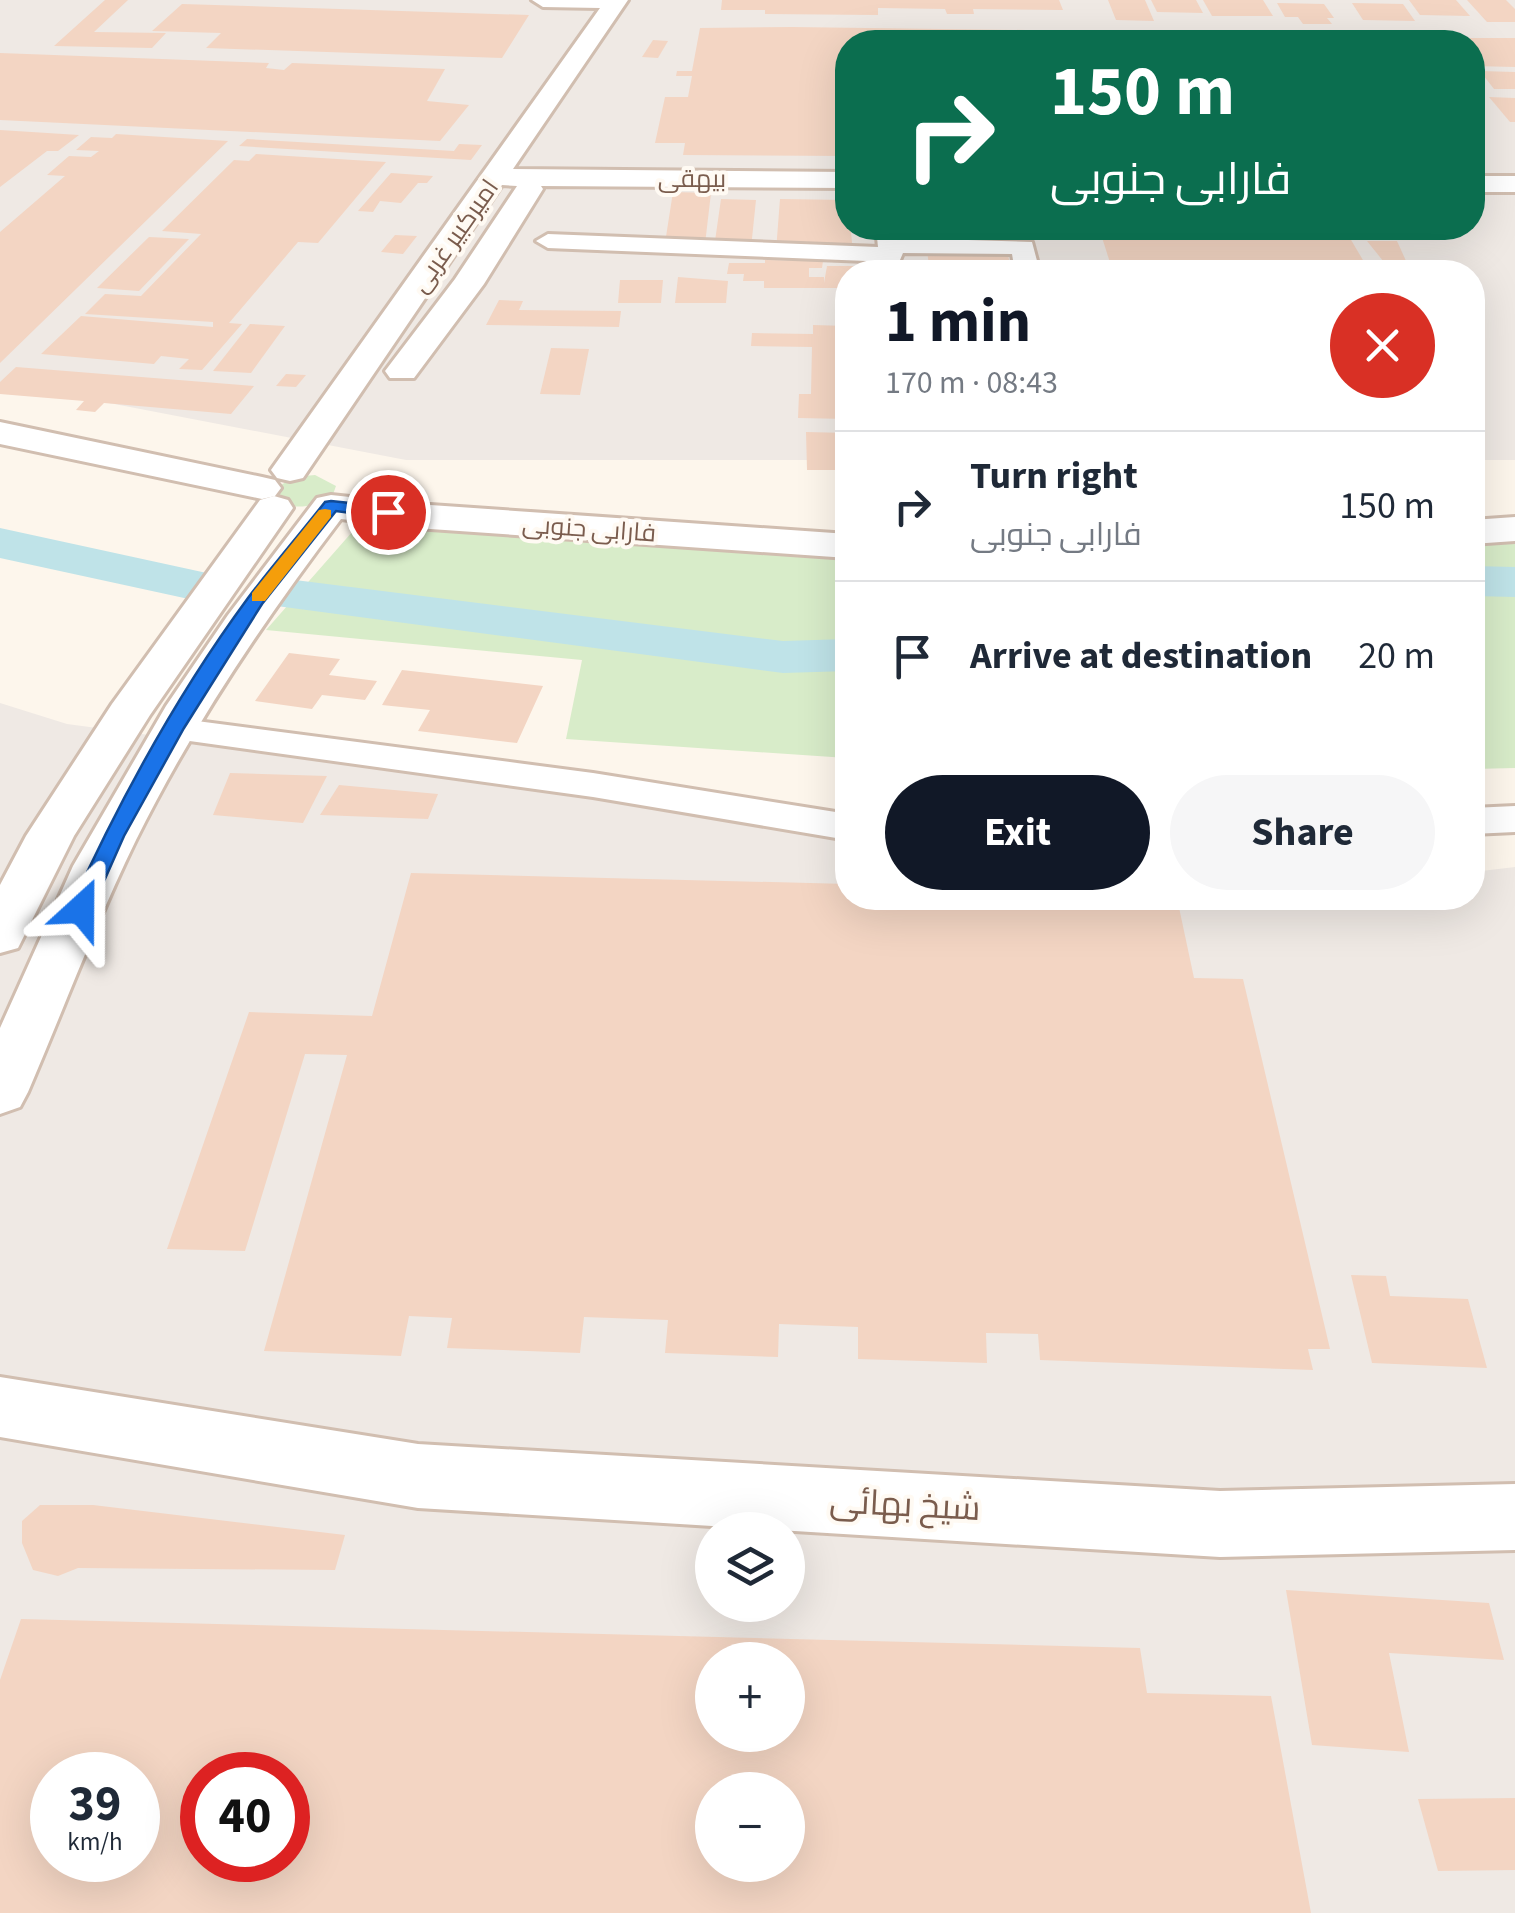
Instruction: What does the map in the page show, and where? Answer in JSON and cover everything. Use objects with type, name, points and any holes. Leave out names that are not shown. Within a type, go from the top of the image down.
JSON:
[{"type":"street","points":[[543,0],[616,1]]},
{"type":"street","name":"امیرکبیر غربی","points":[[0,935],[50,836],[276,489],[616,1]]},
{"type":"street","points":[[628,35],[649,2]]},
{"type":"street","name":"امیرکبیر غربی","points":[[386,391],[468,284],[556,148]]},
{"type":"street","name":"بیهقی","points":[[496,177],[835,180]]},
{"type":"street","points":[[1485,184],[1515,184]]},
{"type":"street","points":[[548,241],[703,260],[891,255],[889,240]]},
{"type":"street","points":[[938,240],[1023,247],[1025,260]]},
{"type":"street","points":[[0,433],[276,489],[328,467],[342,493],[255,602],[174,728],[113,836],[0,1092]]},
{"type":"street","name":"فارابی جنوبی","points":[[342,493],[435,494],[835,521]]},
{"type":"street","name":"فارابی جنوبی","points":[[342,493],[455,519],[835,545]]},
{"type":"street","points":[[1485,505],[1515,503]]},
{"type":"street","points":[[1485,531],[1515,529]]},
{"type":"street","points":[[174,728],[593,785],[835,825]]},
{"type":"street","points":[[1485,821],[1515,819]]},
{"type":"street","name":"شیخ بهائی","points":[[0,1407],[418,1476],[1220,1524],[1515,1517]]},
{"type":"shaded area","points":[[0,0],[1515,0],[1515,460],[1485,460],[1485,260],[835,260],[835,460],[406,460],[0,382]]},
{"type":"shaded area","points":[[0,703],[67,724],[835,826],[835,910],[1485,910],[1485,871],[1515,867],[1515,1913],[0,1913]]},
{"type":"green space","points":[[315,475],[336,486],[332,497],[303,506],[274,500],[273,490],[294,477]]},
{"type":"green space","points":[[360,523],[835,553],[835,757],[566,739],[582,660],[266,630]]},
{"type":"green space","points":[[1515,537],[1515,768],[1485,769],[1485,538]]},
{"type":"building","points":[[105,0],[128,0],[94,32],[166,33],[152,48],[54,46]]},
{"type":"building","points":[[722,0],[1059,0],[1063,10],[973,9],[974,14],[947,14],[945,9],[878,8],[878,15],[765,14],[765,10],[721,10]]},
{"type":"building","points":[[1108,0],[1145,0],[1154,21],[1116,20]]},
{"type":"building","points":[[1151,0],[1196,0],[1203,13],[1157,12]]},
{"type":"building","points":[[1203,0],[1263,0],[1273,16],[1212,16]]},
{"type":"building","points":[[1409,0],[1456,0],[1470,16],[1420,15]]},
{"type":"building","points":[[1467,0],[1506,0],[1515,9],[1515,22],[1487,22]]},
{"type":"building","points":[[1277,3],[1324,4],[1334,18],[1327,18],[1332,24],[1303,24],[1298,17],[1285,17]]},
{"type":"building","points":[[1352,3],[1403,4],[1415,21],[1363,20]]},
{"type":"building","points":[[182,4],[529,15],[502,58],[206,48],[221,33],[152,31]]},
{"type":"building","points":[[700,28],[1026,30],[835,30],[835,156],[683,155],[685,143],[655,143],[665,97],[688,97],[692,76],[676,76],[677,71],[692,71]]},
{"type":"building","points":[[1485,38],[1515,38],[1515,67],[1485,66]]},
{"type":"building","points":[[653,40],[668,41],[658,58],[642,57]]},
{"type":"building","points":[[0,53],[269,63],[266,68],[284,70],[292,63],[445,69],[427,101],[469,105],[440,141],[0,120]]},
{"type":"building","points":[[1485,71],[1515,72],[1515,89],[1494,89]]},
{"type":"building","points":[[1489,97],[1515,98],[1515,122],[1510,122]]},
{"type":"building","points":[[0,130],[79,135],[58,151],[47,151],[0,187]]},
{"type":"building","points":[[116,134],[228,141],[0,363],[0,232],[65,176],[47,175],[69,156],[91,157],[99,151],[76,150],[91,137],[112,138]]},
{"type":"building","points":[[247,139],[454,151],[459,144],[482,145],[471,160],[239,146]]},
{"type":"building","points":[[256,154],[386,162],[318,243],[298,242],[229,323],[242,324],[202,370],[179,369],[189,359],[161,356],[154,364],[41,354],[81,316],[213,327],[213,322],[85,314],[105,294],[141,296],[201,234],[162,231],[234,160],[249,161]]},
{"type":"building","points":[[391,173],[433,176],[427,183],[418,183],[401,203],[380,201],[373,212],[358,211]]},
{"type":"building","points":[[673,192],[711,193],[705,244],[665,243]]},
{"type":"building","points":[[721,199],[756,200],[751,248],[714,248]]},
{"type":"building","points":[[780,199],[835,200],[835,240],[852,240],[853,253],[776,251]]},
{"type":"building","points":[[395,235],[417,236],[403,254],[381,252]]},
{"type":"building","points":[[149,237],[189,239],[139,291],[97,288]]},
{"type":"building","points":[[1103,240],[1351,240],[1363,260],[1109,260]]},
{"type":"building","points":[[1367,241],[1397,241],[1406,260],[1382,260]]},
{"type":"building","points":[[927,251],[1007,251],[1009,260],[928,260]]},
{"type":"building","points":[[823,261],[822,268],[809,268],[809,277],[824,277],[824,283],[827,266],[835,266],[835,288],[764,288],[764,281],[743,281],[744,274],[727,274],[729,263]]},
{"type":"building","points":[[678,277],[728,281],[726,303],[675,303]]},
{"type":"building","points":[[620,280],[663,280],[661,303],[618,303]]},
{"type":"building","points":[[499,300],[523,301],[519,310],[621,311],[619,327],[486,325]]},
{"type":"building","points":[[250,324],[285,326],[251,373],[213,371]]},
{"type":"building","points":[[813,325],[835,326],[835,419],[798,418],[799,394],[811,394],[812,347],[751,346],[752,333],[813,334]]},
{"type":"building","points":[[551,348],[589,349],[580,395],[540,394]]},
{"type":"building","points":[[16,367],[254,386],[231,414],[104,403],[95,412],[76,410],[84,401],[0,394],[0,382]]},
{"type":"building","points":[[286,374],[306,375],[296,387],[276,386]]},
{"type":"building","points":[[806,432],[835,433],[835,470],[807,470]]},
{"type":"building","points":[[289,653],[340,659],[329,675],[377,681],[365,700],[322,695],[312,709],[255,701]]},
{"type":"building","points":[[402,670],[543,686],[517,743],[418,731],[430,710],[382,705]]},
{"type":"building","points":[[230,773],[327,776],[303,823],[213,815]]},
{"type":"building","points":[[339,785],[438,794],[428,819],[320,815]]},
{"type":"building","points":[[411,873],[835,884],[835,910],[1180,910],[1194,978],[1243,979],[1330,1349],[1308,1349],[1313,1370],[1040,1360],[1038,1334],[986,1333],[987,1363],[858,1359],[858,1327],[779,1324],[778,1357],[665,1353],[668,1320],[584,1317],[580,1353],[447,1348],[452,1318],[409,1316],[401,1356],[264,1351],[347,1055],[305,1054],[245,1251],[167,1249],[249,1012],[372,1016]]},
{"type":"building","points":[[1351,1275],[1386,1276],[1390,1296],[1468,1299],[1487,1368],[1372,1363]]},
{"type":"building","points":[[40,1505],[93,1505],[345,1535],[335,1570],[78,1568],[58,1576],[33,1570],[22,1543],[22,1521]]},
{"type":"building","points":[[1286,1590],[1489,1603],[1504,1660],[1389,1653],[1409,1752],[1312,1745]]},
{"type":"building","points":[[21,1619],[1140,1648],[1147,1693],[1271,1696],[1311,1913],[0,1913],[0,1680]]},
{"type":"building","points":[[1515,1798],[1515,1870],[1438,1871],[1418,1799]]},
{"type":"waterway","points":[[0,543],[198,586]]},
{"type":"waterway","points":[[1485,581],[1515,582]]},
{"type":"waterway","points":[[287,594],[783,657],[835,655]]},
{"type":"slow traffic","points":[[258,597],[325,514]]},
{"type":"route","points":[[81,909],[113,836],[174,728],[255,602],[331,506],[388,512]]}]
